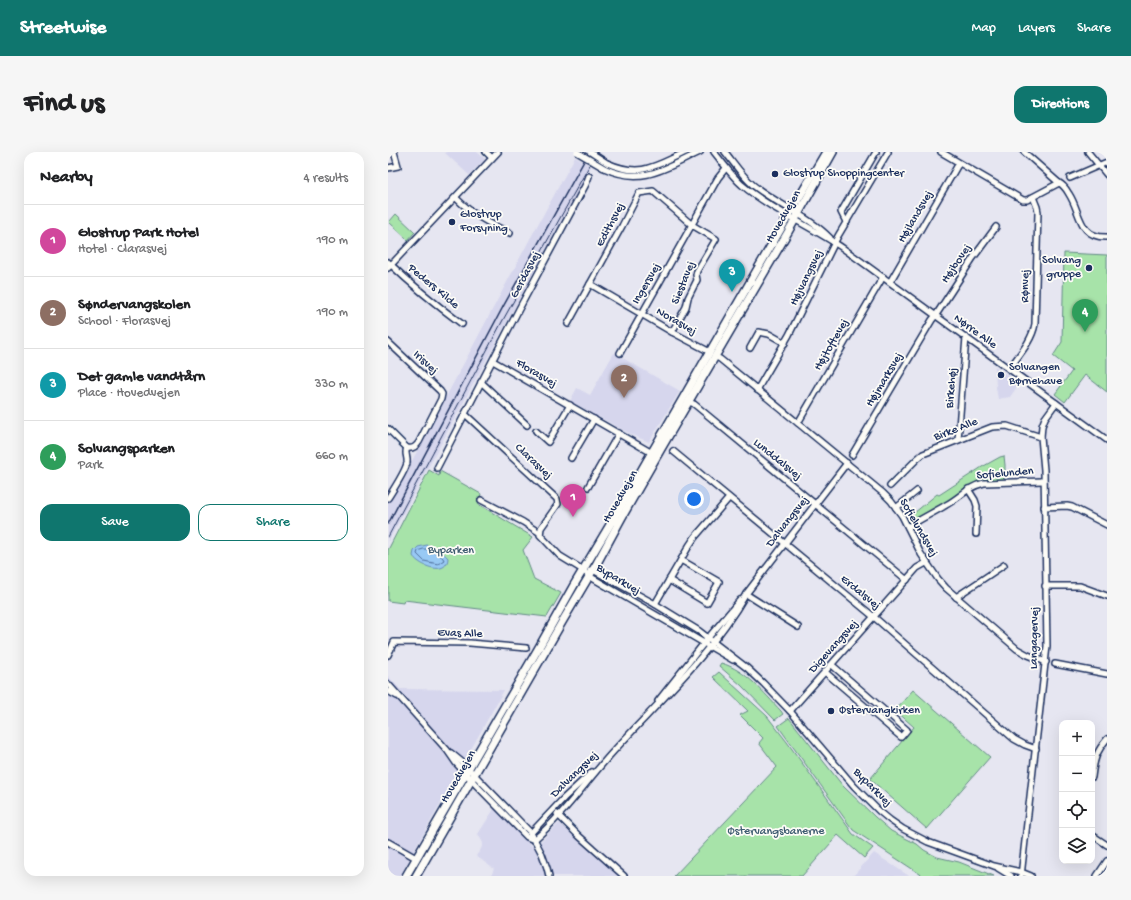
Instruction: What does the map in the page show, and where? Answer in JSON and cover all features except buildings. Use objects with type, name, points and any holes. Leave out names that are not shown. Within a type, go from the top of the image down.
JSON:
[{"type":"main road","name":"Hovedvejen","points":[[416,876],[472,776],[591,573],[691,398],[701,376],[790,213],[826,152]]},
{"type":"main road","name":"Hovedvejen","points":[[406,876],[652,453],[745,305],[797,217],[833,152]]},
{"type":"street","points":[[388,168],[398,166],[394,152]]},
{"type":"street","points":[[486,152],[492,158]]},
{"type":"street","points":[[389,265],[456,198],[498,152]]},
{"type":"street","points":[[577,152],[604,168],[628,176],[650,174],[669,167],[700,152]]},
{"type":"street","points":[[590,152],[619,168],[628,170],[648,169],[686,152]]},
{"type":"street","points":[[714,152],[726,168],[753,194],[790,213]]},
{"type":"street","points":[[724,152],[743,175],[790,213]]},
{"type":"street","points":[[847,222],[841,212],[876,152]]},
{"type":"street","name":"Højvangsvej","points":[[757,390],[785,343],[833,241],[847,222],[888,152]]},
{"type":"street","points":[[941,152],[1027,200],[1059,183]]},
{"type":"street","points":[[1024,152],[1059,183],[1063,184],[1072,199],[1081,223],[1085,229],[1096,236],[1107,237]]},
{"type":"street","points":[[1088,152],[1107,175]]},
{"type":"street","points":[[1070,178],[1107,162]]},
{"type":"street","name":"Højlandsvej","points":[[890,282],[959,163]]},
{"type":"street","points":[[692,225],[721,174],[726,168]]},
{"type":"street","name":"Gerdasvej","points":[[437,468],[589,176]]},
{"type":"street","name":"Edithsvej","points":[[568,324],[639,193],[653,191],[692,225]]},
{"type":"street","name":"Rønvej","points":[[1009,369],[1031,338],[1035,324],[1038,212],[1033,197]]},
{"type":"street","points":[[456,198],[463,206],[485,222],[510,233]]},
{"type":"street","name":"Nørre Alle","points":[[790,213],[826,234],[833,241],[1107,440]]},
{"type":"street","name":"Ingersvej","points":[[620,353],[692,225]]},
{"type":"street","name":"Siestavej","points":[[672,332],[687,305],[687,299],[697,280],[697,271],[716,239],[692,225]]},
{"type":"street","name":"Højbovej","points":[[936,315],[972,258],[996,227]]},
{"type":"street","name":"Peders Kilde","points":[[389,265],[437,306],[462,324]]},
{"type":"street","name":"Højtoftevej","points":[[798,423],[883,277]]},
{"type":"street","name":"Norasvej","points":[[590,284],[713,354]]},
{"type":"street","name":"Højmarksvej","points":[[852,455],[936,315]]},
{"type":"street","points":[[750,348],[759,332],[768,334],[785,343]]},
{"type":"street","name":"Birkehøj","points":[[958,440],[966,337]]},
{"type":"street","name":"Irisvej","points":[[388,342],[440,390],[442,396],[417,446],[407,448]]},
{"type":"street","name":"Sofielundsvej","points":[[713,354],[884,493],[908,527],[920,554],[942,584],[1017,649],[1046,662]]},
{"type":"street","name":"Florasvej","points":[[493,360],[652,453]]},
{"type":"street","points":[[481,382],[527,425]]},
{"type":"street","name":"Lunddalsvej","points":[[691,398],[694,404],[907,580]]},
{"type":"street","name":"Langagervej","points":[[1021,874],[1046,662],[1047,632],[1041,437],[1042,426],[1045,418],[1056,403]]},
{"type":"street","points":[[536,431],[548,442],[570,405]]},
{"type":"street","name":"Clarasvej","points":[[465,414],[557,499],[558,504],[541,528],[540,533]]},
{"type":"street","points":[[571,458],[594,419]]},
{"type":"street","name":"Birke Alle","points":[[890,486],[923,454],[992,427],[1007,426],[1041,437]]},
{"type":"street","points":[[388,430],[407,448],[405,452],[407,459],[406,465],[388,498]]},
{"type":"street","points":[[588,487],[619,434]]},
{"type":"street","name":"Erdalsvej","points":[[673,451],[874,617],[1014,739],[1025,746],[1036,749]]},
{"type":"street","name":"Dalvangsvej","points":[[645,718],[708,638],[746,594],[847,463]]},
{"type":"street","name":"Sofielunden","points":[[908,527],[948,504],[968,489],[977,485],[1043,481]]},
{"type":"street","name":"Sofielunden","points":[[968,489],[977,506],[976,534]]},
{"type":"street","points":[[896,508],[917,491]]},
{"type":"street","points":[[655,604],[695,537],[729,498]]},
{"type":"street","name":"Byparkvej","points":[[481,500],[523,522],[540,533],[541,537],[560,556],[583,570],[655,604],[708,638],[747,668],[764,683],[790,711],[854,786],[879,811],[903,829],[928,842],[994,866],[1031,876]]},
{"type":"street","points":[[1044,507],[1072,507],[1107,525]]},
{"type":"street","points":[[669,580],[707,603],[719,582],[681,560]]},
{"type":"street","name":"Digevangsvej","points":[[790,711],[907,580],[919,567],[926,563]]},
{"type":"street","points":[[956,597],[1004,565]]},
{"type":"street","name":"Byparkvej","points":[[591,573],[704,644],[747,668]]},
{"type":"street","points":[[1045,586],[1080,586],[1107,596]]},
{"type":"street","points":[[746,594],[798,627]]},
{"type":"street","name":"Dalvangsvej","points":[[534,840],[559,816],[610,755],[680,681],[713,642],[746,594]]},
{"type":"street","name":"Evas Alle","points":[[388,655],[394,642],[470,643],[526,648]]},
{"type":"street","points":[[1055,664],[1107,674]]},
{"type":"street","points":[[825,672],[901,737],[907,730],[832,665]]},
{"type":"street","points":[[388,684],[447,750],[456,763],[467,770],[534,840],[542,854],[549,876]]},
{"type":"street","points":[[388,691],[400,697]]},
{"type":"street","points":[[1095,757],[1107,739]]},
{"type":"street","name":"Dalvangsvej","points":[[529,835],[564,798],[610,755]]},
{"type":"street","name":"Dalvangsvej","points":[[553,810],[559,816]]},
{"type":"street","points":[[559,816],[624,876]]},
{"type":"street","points":[[1095,837],[1107,845]]},
{"type":"street","points":[[388,842],[416,858]]},
{"type":"street","points":[[1097,876],[1104,870],[1107,861]]},
{"type":"street","name":"Byparkvej","points":[[994,866],[1011,876]]},
{"type":"shaded area","points":[[477,152],[485,159],[469,175],[445,153]]},
{"type":"shaded area","points":[[575,157],[591,166],[388,542],[388,503]]},
{"type":"shaded area","points":[[614,353],[680,391],[649,442],[630,434],[570,401],[577,388],[590,395]]},
{"type":"shaded area","name":"Solvangen Børnehave","points":[[995,366],[1019,384],[1010,397],[998,399]]},
{"type":"shaded area","points":[[388,676],[400,689],[504,690],[400,876],[388,876]]},
{"type":"shaded area","points":[[494,809],[534,848],[559,823],[620,876],[491,876],[494,869],[476,856],[483,843],[478,834]]},
{"type":"shaded area","points":[[874,853],[909,876],[853,876]]},
{"type":"green space","points":[[396,214],[415,232],[408,240],[389,222]]},
{"type":"green space","points":[[1064,253],[1107,255],[1107,392],[1085,375],[1065,402],[1055,394],[1072,371],[1053,356],[1062,342]]},
{"type":"green space","points":[[1004,456],[1005,481],[983,482],[910,523],[908,518],[937,494],[939,495],[982,467]]},
{"type":"green space","name":"Byparken","points":[[429,470],[439,476],[440,471],[481,494],[478,504],[533,537],[523,550],[534,579],[561,593],[547,617],[404,600],[403,603],[388,601],[388,550]]},
{"type":"green space","points":[[721,663],[739,671],[754,683],[783,714],[775,720],[741,685],[719,666]]},
{"type":"green space","name":"Østervangsbanerne","points":[[719,672],[767,716],[853,834],[873,848],[864,858],[838,835],[802,876],[674,876],[777,767],[759,743],[763,738],[740,715],[748,711],[713,677]]},
{"type":"green space","points":[[913,690],[990,757],[927,829],[870,779],[914,727],[895,710]]},
{"type":"green space","points":[[789,718],[843,786],[891,831],[917,844],[924,850],[937,857],[959,862],[994,876],[923,876],[853,830],[778,726]]},
{"type":"water","points":[[427,545],[439,550],[448,558],[443,567],[432,568],[426,566],[416,560],[413,556],[414,551],[418,547]]},
{"type":"tram line","points":[[388,537],[503,320],[597,152]]},
{"type":"railway","points":[[388,524],[504,305],[589,152]]},
{"type":"place","name":"Glostrup Shoppingcenter","points":[[775,174]]},
{"type":"place","name":"Glostrup Forsyning","points":[[452,222]]},
{"type":"place","name":"Solvang gruppe","points":[[1089,268]]},
{"type":"place","name":"Det gamle vandtårn","points":[[732,292]]},
{"type":"place","name":"Solvangsparken","points":[[1085,332]]},
{"type":"place","name":"Solvangen Børnehave","points":[[1001,375]]},
{"type":"place","name":"Søndervangskolen","points":[[624,398]]},
{"type":"place","name":"Glostrup Park Hotel","points":[[573,517]]},
{"type":"place","name":"Østervangkirken","points":[[831,711]]}]
